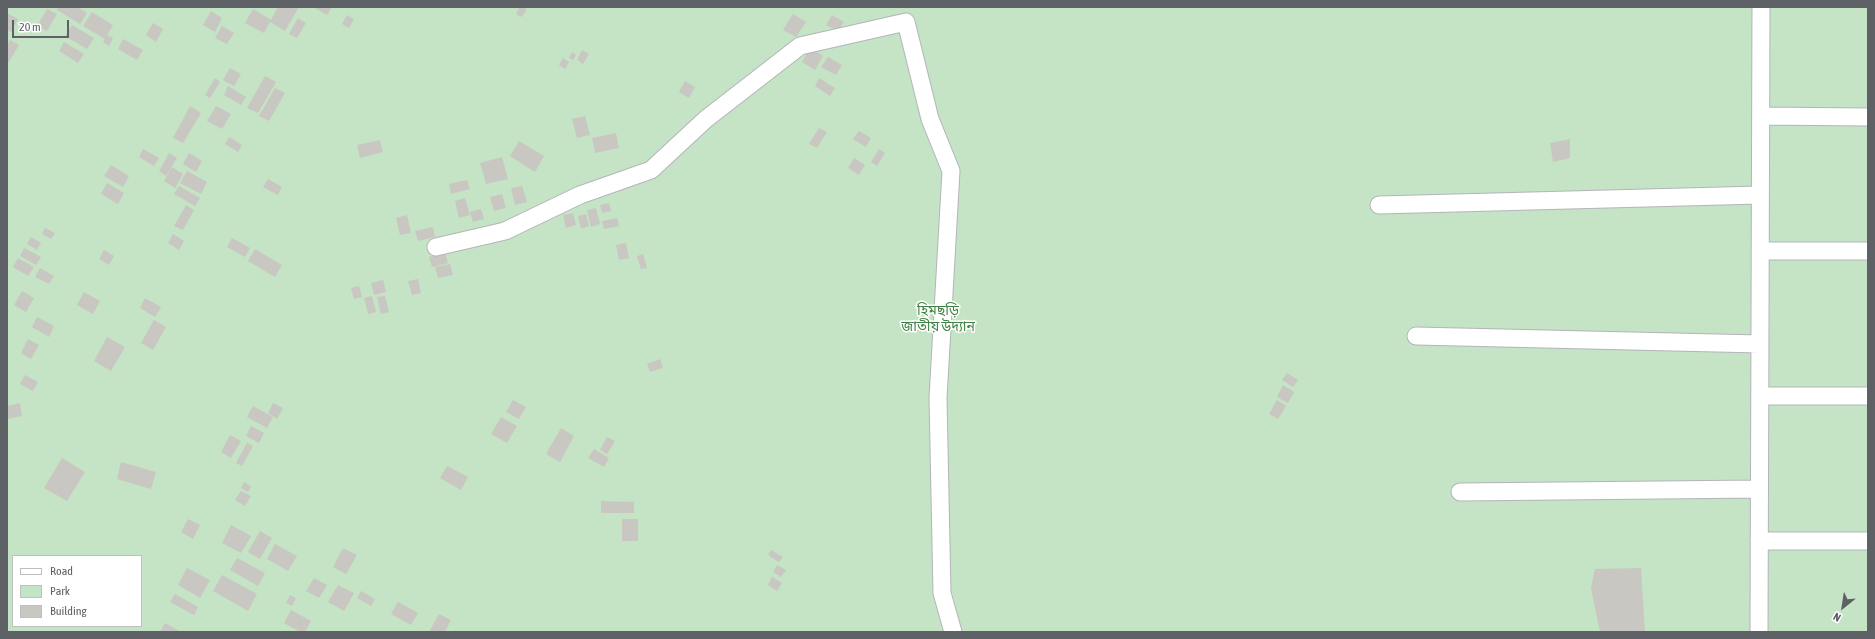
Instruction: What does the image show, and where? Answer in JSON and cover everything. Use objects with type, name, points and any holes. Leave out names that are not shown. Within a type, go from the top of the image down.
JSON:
[{"type":"street","points":[[1759,632],[1761,7]]},
{"type":"street","points":[[436,247],[505,231],[580,195],[651,170],[706,119],[800,46],[906,22],[930,119],[950,171],[938,398],[942,593],[953,632]]},
{"type":"street","points":[[1761,116],[1868,116]]},
{"type":"street","points":[[1379,205],[1760,195]]},
{"type":"street","points":[[1760,251],[1868,251]]},
{"type":"street","points":[[1416,336],[1760,344]]},
{"type":"street","points":[[1760,396],[1868,396]]},
{"type":"street","points":[[1460,492],[1759,489]]},
{"type":"street","points":[[1759,541],[1868,541]]},
{"type":"green space","name":"হিমছড়ি জাতীয় উদ্যান","points":[[7,7],[1868,7],[1868,632],[7,632]]},
{"type":"building","points":[[58,7],[78,7],[87,13],[80,24],[57,10]]},
{"type":"building","points":[[278,7],[299,7],[285,31],[270,22],[264,33],[245,23],[253,9],[271,20]]},
{"type":"building","points":[[313,7],[332,7],[327,15]]},
{"type":"building","points":[[520,7],[527,9],[522,17],[516,14]]},
{"type":"building","points":[[47,9],[57,14],[47,31],[37,26]]},
{"type":"building","points":[[211,11],[222,18],[215,32],[203,25]]},
{"type":"building","points":[[92,12],[113,25],[107,35],[113,38],[109,46],[103,42],[105,39],[83,26]]},
{"type":"building","points":[[7,13],[18,19],[11,32],[7,30]]},
{"type":"building","points":[[793,14],[806,22],[796,37],[783,30]]},
{"type":"building","points":[[347,15],[354,19],[349,28],[342,24]]},
{"type":"building","points":[[832,15],[844,22],[838,31],[826,25]]},
{"type":"building","points":[[298,18],[306,23],[297,38],[289,34]]},
{"type":"building","points":[[153,23],[163,29],[156,42],[146,35]]},
{"type":"building","points":[[72,25],[94,38],[87,49],[65,36]]},
{"type":"building","points":[[222,26],[234,33],[227,44],[215,38]]},
{"type":"building","points":[[123,39],[143,50],[137,60],[118,49]]},
{"type":"building","points":[[10,40],[19,45],[7,65],[7,45]]},
{"type":"building","points":[[64,42],[84,54],[78,63],[59,51]]},
{"type":"building","points":[[810,48],[823,56],[815,70],[802,62]]},
{"type":"building","points":[[582,50],[589,54],[583,64],[577,60]]},
{"type":"building","points":[[572,52],[576,55],[573,60],[569,58]]},
{"type":"building","points":[[828,57],[842,65],[836,75],[821,67]]},
{"type":"building","points":[[563,58],[569,62],[565,69],[559,65]]},
{"type":"building","points":[[230,68],[241,74],[234,86],[223,80]]},
{"type":"building","points":[[265,76],[276,82],[258,113],[247,108]]},
{"type":"building","points":[[215,78],[220,82],[210,98],[205,95]]},
{"type":"building","points":[[819,78],[835,88],[830,96],[815,86]]},
{"type":"building","points":[[685,81],[695,87],[689,98],[679,92]]},
{"type":"building","points":[[228,86],[246,97],[241,105],[224,95]]},
{"type":"building","points":[[275,88],[285,93],[269,121],[259,116]]},
{"type":"building","points":[[190,106],[201,113],[183,143],[173,138]]},
{"type":"building","points":[[216,106],[231,114],[222,129],[207,121]]},
{"type":"building","points":[[585,116],[590,135],[577,138],[572,119]]},
{"type":"building","points":[[819,128],[827,132],[817,148],[809,144]]},
{"type":"building","points":[[859,131],[871,138],[866,147],[853,139]]},
{"type":"building","points":[[616,133],[619,148],[595,153],[592,138]]},
{"type":"building","points":[[229,137],[242,145],[238,152],[225,144]]},
{"type":"building","points":[[1570,139],[1570,158],[1553,162],[1550,143]]},
{"type":"building","points":[[380,140],[383,152],[360,158],[357,145]]},
{"type":"building","points":[[519,141],[544,156],[535,172],[510,156]]},
{"type":"building","points":[[143,149],[159,158],[154,166],[139,157]]},
{"type":"building","points":[[879,149],[885,153],[877,166],[871,162]]},
{"type":"building","points":[[169,153],[177,158],[166,176],[159,171]]},
{"type":"building","points":[[189,153],[202,161],[196,172],[183,164]]},
{"type":"building","points":[[502,157],[508,179],[486,184],[480,163]]},
{"type":"building","points":[[854,158],[865,165],[859,175],[848,168]]},
{"type":"building","points":[[111,165],[129,176],[123,187],[104,176]]},
{"type":"building","points":[[172,167],[183,174],[175,188],[164,181]]},
{"type":"building","points":[[187,171],[207,182],[201,194],[180,183]]},
{"type":"building","points":[[268,179],[282,187],[278,195],[263,187]]},
{"type":"building","points":[[467,180],[470,189],[451,194],[449,184]]},
{"type":"building","points":[[107,183],[124,193],[118,204],[101,194]]},
{"type":"building","points":[[179,186],[200,198],[195,206],[174,194]]},
{"type":"building","points":[[522,186],[527,202],[515,205],[511,188]]},
{"type":"building","points":[[502,194],[506,208],[494,211],[490,197]]},
{"type":"building","points":[[465,198],[470,215],[459,218],[455,201]]},
{"type":"building","points":[[609,203],[611,211],[602,213],[600,205]]},
{"type":"building","points":[[186,205],[194,210],[183,230],[174,226]]},
{"type":"building","points":[[596,208],[600,224],[591,227],[587,210]]},
{"type":"building","points":[[481,209],[484,219],[473,222],[470,212]]},
{"type":"building","points":[[573,213],[576,225],[566,228],[563,215]]},
{"type":"building","points":[[586,214],[589,226],[581,229],[578,216]]},
{"type":"building","points":[[407,215],[411,233],[400,235],[396,218]]},
{"type":"building","points":[[617,218],[619,226],[604,229],[602,221]]},
{"type":"building","points":[[433,227],[435,237],[418,241],[415,231]]},
{"type":"building","points":[[45,228],[55,233],[51,239],[42,234]]},
{"type":"building","points":[[173,234],[184,241],[179,250],[168,243]]},
{"type":"building","points":[[31,237],[41,243],[37,250],[27,244]]},
{"type":"building","points":[[232,238],[250,248],[245,257],[227,247]]},
{"type":"building","points":[[626,243],[629,258],[619,260],[616,245]]},
{"type":"building","points":[[24,248],[41,257],[36,265],[20,256]]},
{"type":"building","points":[[255,249],[282,265],[275,277],[248,261]]},
{"type":"building","points":[[104,250],[114,256],[109,265],[99,259]]},
{"type":"building","points":[[445,253],[448,263],[432,267],[429,257]]},
{"type":"building","points":[[643,254],[647,268],[641,269],[637,256]]},
{"type":"building","points":[[18,258],[34,267],[28,276],[13,267]]},
{"type":"building","points":[[450,264],[453,275],[438,278],[435,267]]},
{"type":"building","points":[[40,268],[54,276],[49,284],[35,277]]},
{"type":"building","points":[[418,279],[421,293],[412,295],[408,281]]},
{"type":"building","points":[[383,280],[386,292],[374,295],[371,283]]},
{"type":"building","points":[[359,286],[362,297],[354,299],[351,288]]},
{"type":"building","points":[[22,291],[34,298],[26,312],[14,305]]},
{"type":"building","points":[[84,292],[100,301],[93,314],[77,305]]},
{"type":"building","points":[[372,296],[376,312],[368,314],[364,298]]},
{"type":"building","points":[[385,296],[389,312],[381,314],[377,297]]},
{"type":"building","points":[[145,298],[161,307],[155,317],[140,308]]},
{"type":"building","points":[[37,317],[54,326],[49,337],[32,327]]},
{"type":"building","points":[[154,320],[166,327],[153,350],[141,343]]},
{"type":"building","points":[[107,337],[125,347],[111,371],[94,361]]},
{"type":"building","points":[[28,339],[39,345],[31,359],[21,353]]},
{"type":"building","points":[[660,359],[663,368],[650,372],[647,364]]},
{"type":"building","points":[[1287,373],[1298,380],[1293,387],[1282,380]]},
{"type":"building","points":[[25,375],[38,382],[33,391],[20,384]]},
{"type":"building","points":[[1283,385],[1294,392],[1288,403],[1277,397]]},
{"type":"building","points":[[513,400],[526,407],[519,419],[506,412]]},
{"type":"building","points":[[1277,400],[1286,406],[1278,419],[1269,414]]},
{"type":"building","points":[[20,403],[22,416],[7,419],[7,406]]},
{"type":"building","points":[[273,403],[283,408],[277,419],[268,413]]},
{"type":"building","points":[[253,406],[273,417],[267,428],[247,417]]},
{"type":"building","points":[[501,417],[517,426],[507,443],[491,434]]},
{"type":"building","points":[[251,426],[264,433],[259,443],[246,436]]},
{"type":"building","points":[[561,428],[574,436],[560,462],[546,454]]},
{"type":"building","points":[[230,435],[241,441],[231,458],[221,452]]},
{"type":"building","points":[[607,437],[615,441],[607,454],[600,450]]},
{"type":"building","points":[[247,443],[253,446],[242,466],[236,463]]},
{"type":"building","points":[[594,449],[609,458],[604,467],[588,458]]},
{"type":"building","points":[[62,458],[85,472],[67,501],[44,488]]},
{"type":"building","points":[[121,462],[156,472],[151,489],[117,479]]},
{"type":"building","points":[[447,466],[468,477],[461,490],[440,478]]},
{"type":"building","points":[[244,482],[251,486],[248,492],[241,488]]},
{"type":"building","points":[[241,491],[251,496],[245,506],[235,500]]},
{"type":"building","points":[[601,501],[634,502],[634,513],[601,513]]},
{"type":"building","points":[[188,519],[200,525],[193,539],[181,532]]},
{"type":"building","points":[[622,519],[638,519],[638,541],[622,541]]},
{"type":"building","points":[[231,525],[251,536],[241,553],[222,543]]},
{"type":"building","points":[[260,531],[272,538],[260,559],[248,552]]},
{"type":"building","points":[[275,544],[297,556],[288,571],[267,559]]},
{"type":"building","points":[[343,548],[357,555],[346,574],[333,567]]},
{"type":"building","points":[[771,550],[783,557],[779,562],[768,555]]},
{"type":"building","points":[[237,558],[265,573],[258,586],[230,570]]},
{"type":"building","points":[[777,565],[786,570],[781,577],[773,572]]},
{"type":"building","points":[[187,568],[210,580],[200,598],[178,585]]},
{"type":"building","points":[[1641,568],[1645,632],[1600,632],[1591,588],[1595,569]]},
{"type":"building","points":[[222,575],[257,594],[248,611],[213,591]]},
{"type":"building","points":[[772,577],[782,583],[777,591],[768,585]]},
{"type":"building","points":[[314,578],[327,585],[319,598],[306,591]]},
{"type":"building","points":[[338,585],[354,593],[344,611],[328,602]]},
{"type":"building","points":[[361,591],[375,599],[371,606],[357,598]]},
{"type":"building","points":[[175,594],[198,607],[194,615],[170,602]]},
{"type":"building","points":[[290,595],[296,598],[292,606],[286,603]]},
{"type":"building","points":[[398,602],[418,613],[411,625],[391,614]]},
{"type":"building","points":[[291,610],[311,621],[305,632],[300,632],[284,623]]},
{"type":"building","points":[[439,614],[451,620],[445,632],[429,632]]},
{"type":"building","points":[[165,623],[181,632],[160,632]]}]
